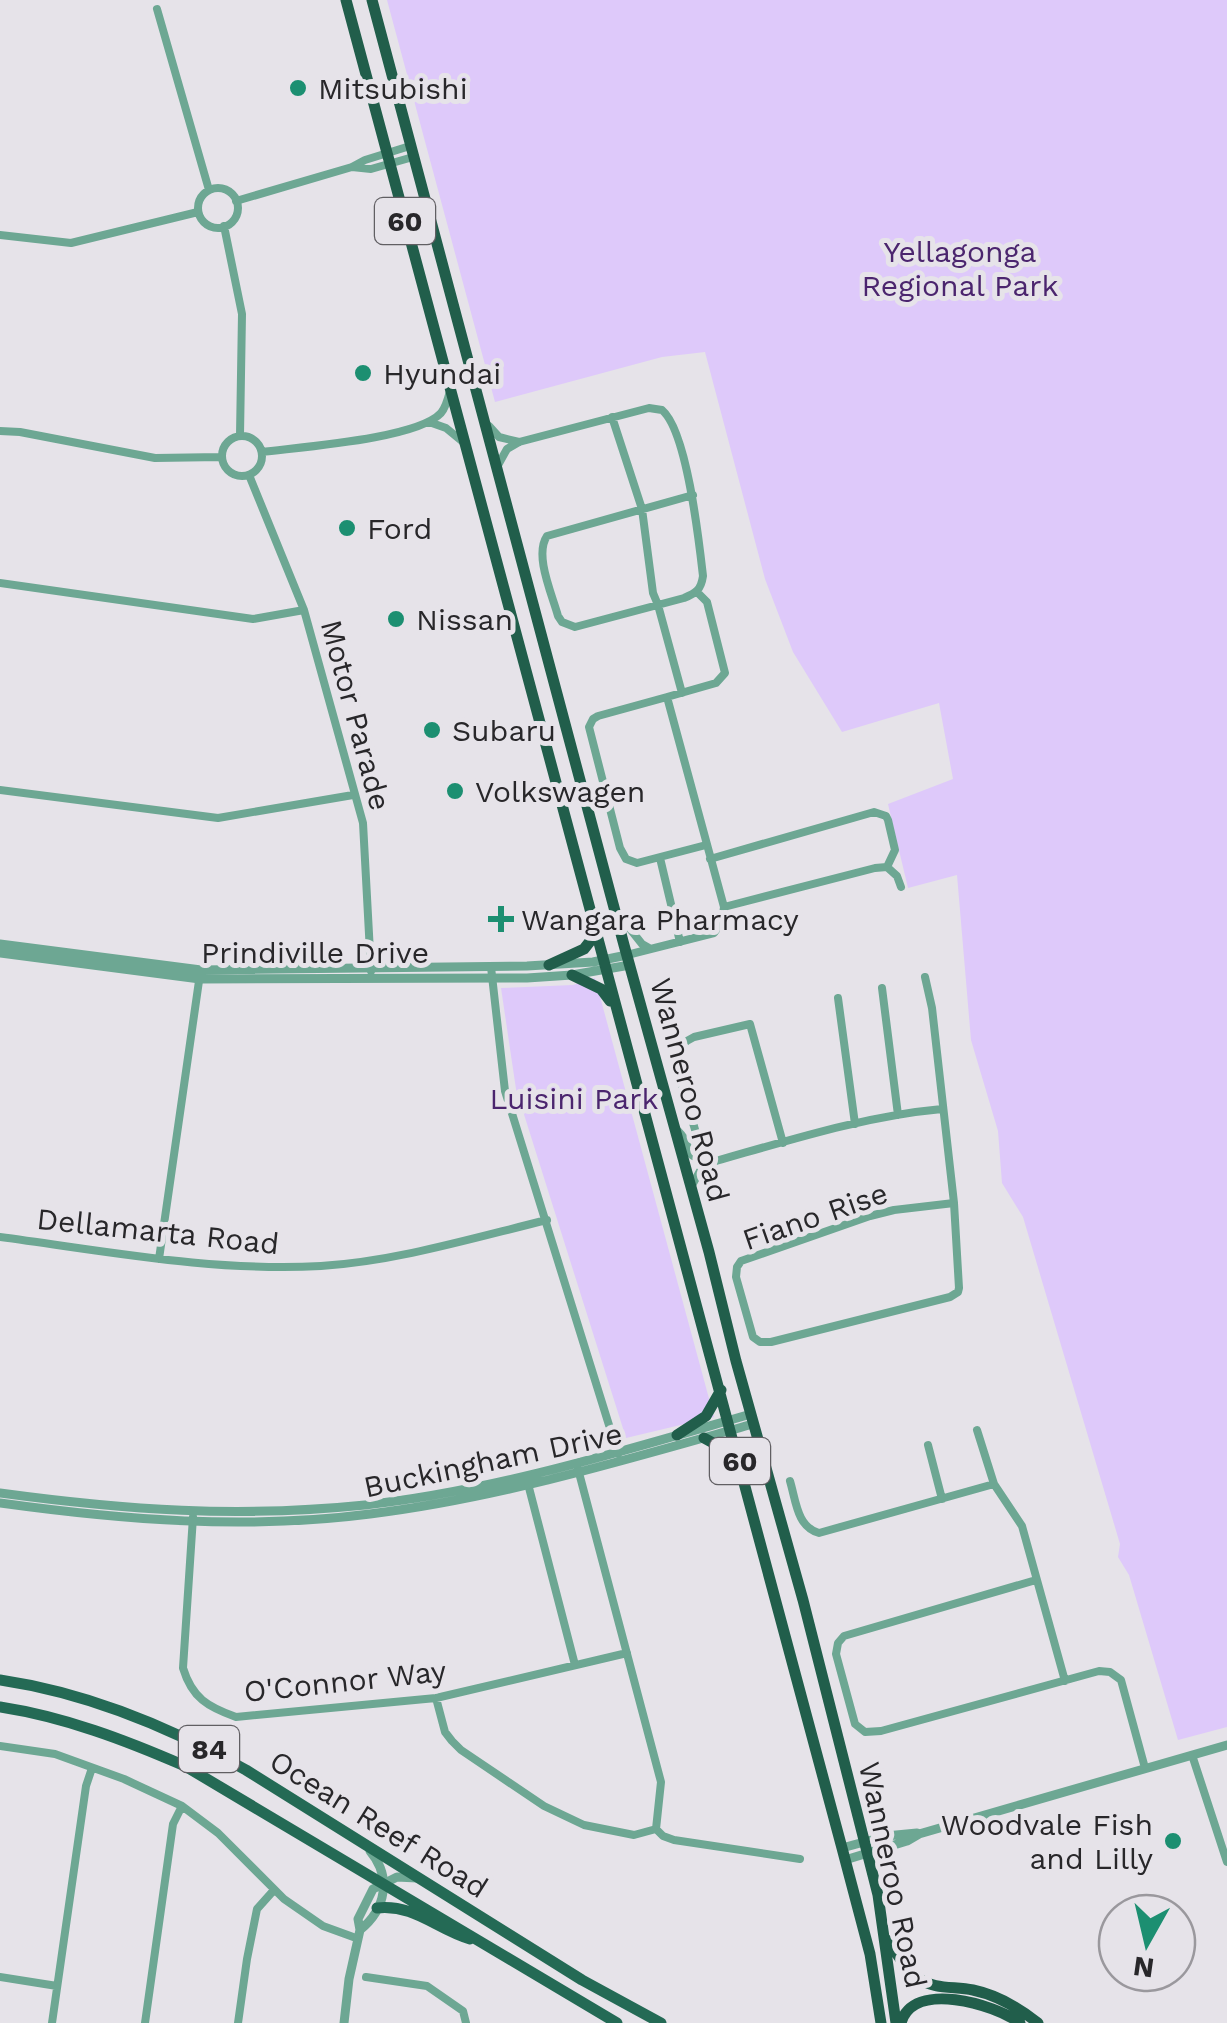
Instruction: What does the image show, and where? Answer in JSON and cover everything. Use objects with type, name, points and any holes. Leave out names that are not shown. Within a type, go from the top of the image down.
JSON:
[{"type":"highway","name":"Wanneroo Road","points":[[346,0],[844,1854]]},
{"type":"highway","name":"Wanneroo Road","points":[[372,0],[803,1600],[867,1847],[898,2023]]},
{"type":"highway","points":[[549,964],[584,949],[595,934]]},
{"type":"highway","points":[[572,975],[601,989],[617,1014]]},
{"type":"highway","points":[[677,1434],[706,1416],[721,1390]]},
{"type":"highway","points":[[704,1438],[726,1450],[742,1467]]},
{"type":"highway","name":"60","points":[[844,1854],[870,1954],[880,2023]]},
{"type":"highway","points":[[885,1937],[906,1968],[929,1984],[990,1995],[1038,2023]]},
{"type":"highway","points":[[898,2023],[908,2009],[934,2001],[956,2000],[984,2004],[1020,2023]]},
{"type":"main road","name":"Ocean Reef Road","points":[[0,1680],[82,1698],[200,1744],[582,1980],[661,2023]]},
{"type":"main road","name":"Ocean Reef Road","points":[[0,1707],[73,1723],[185,1766],[617,2023]]},
{"type":"main road","points":[[377,1908],[412,1910],[452,1934],[484,1943]]},
{"type":"street","points":[[157,9],[209,190]]},
{"type":"street","points":[[236,200],[352,167],[370,170],[389,158],[412,151]]},
{"type":"street","points":[[222,188],[233,195],[236,213],[230,224],[218,227],[205,223],[198,212],[200,199],[209,190],[222,188]]},
{"type":"street","points":[[0,235],[71,243],[198,212]]},
{"type":"street","points":[[224,226],[242,314],[240,436]]},
{"type":"street","points":[[262,452],[372,439],[430,422],[444,408],[450,391]]},
{"type":"street","points":[[497,468],[506,449],[519,442],[649,408],[667,413],[693,495],[704,576],[698,592]]},
{"type":"street","points":[[612,417],[642,508],[653,593],[682,693]]},
{"type":"street","points":[[485,421],[499,437],[519,442]]},
{"type":"street","points":[[430,422],[446,428],[463,442]]},
{"type":"street","points":[[0,430],[154,458],[221,457]]},
{"type":"street","points":[[240,436],[254,440],[262,452],[260,466],[241,476],[227,471],[221,457],[226,442],[240,436]]},
{"type":"street","name":"Motor Parade","points":[[248,475],[304,610],[363,823],[372,973]]},
{"type":"street","points":[[693,495],[546,536],[542,558],[558,616],[568,626],[698,592]]},
{"type":"street","points":[[0,582],[254,619],[304,610]]},
{"type":"street","points":[[698,592],[707,602],[724,676],[716,683],[598,716],[589,727],[623,855],[637,863],[706,845]]},
{"type":"street","points":[[629,960],[714,932],[722,922],[724,907],[667,697]]},
{"type":"street","points":[[0,790],[218,818],[353,795]]},
{"type":"street","points":[[710,859],[874,812],[888,820],[895,850],[887,867]]},
{"type":"street","points":[[660,858],[680,942]]},
{"type":"street","points":[[724,907],[875,868],[887,867],[897,876],[900,887]]},
{"type":"street","points":[[614,906],[642,944],[654,949]]},
{"type":"street","name":"Prindiville Drive","points":[[0,944],[200,974]]},
{"type":"street","name":"Prindiville Drive","points":[[0,953],[200,974],[572,975],[629,960]]},
{"type":"street","name":"Prindiville Drive","points":[[491,972],[549,964],[604,966]]},
{"type":"street","points":[[491,972],[505,1091],[619,1455]]},
{"type":"street","points":[[159,1258],[200,974]]},
{"type":"street","points":[[925,978],[932,1008],[954,1202]]},
{"type":"street","points":[[882,988],[898,1114]]},
{"type":"street","points":[[838,998],[855,1124]]},
{"type":"street","points":[[696,1133],[677,1064],[679,1050],[694,1037],[750,1024],[783,1143]]},
{"type":"street","points":[[690,1186],[700,1171],[716,1161],[898,1114],[942,1109]]},
{"type":"street","points":[[676,1130],[683,1136],[690,1155],[716,1161]]},
{"type":"street","name":"Fiano Rise","points":[[954,1202],[958,1292],[766,1343],[751,1334],[736,1272],[741,1261],[894,1210],[954,1202]]},
{"type":"street","name":"Dellamarta Road","points":[[0,1237],[216,1265],[324,1266],[405,1254],[547,1220]]},
{"type":"street","name":"Buckingham Drive","points":[[0,1493],[250,1522],[370,1514],[527,1480],[619,1455],[677,1434],[752,1419]]},
{"type":"street","name":"Buckingham Drive","points":[[619,1455],[704,1438],[730,1425]]},
{"type":"street","points":[[977,1430],[994,1484],[1022,1526],[1065,1681]]},
{"type":"street","points":[[928,1444],[942,1500]]},
{"type":"street","points":[[578,1467],[661,1782],[656,1829]]},
{"type":"street","points":[[527,1480],[576,1665]]},
{"type":"street","points":[[790,1481],[802,1521],[815,1532],[994,1484]]},
{"type":"street","name":"Buckingham Drive","points":[[0,1503],[136,1519],[193,1518]]},
{"type":"street","name":"O'Connor Way","points":[[193,1518],[184,1668],[188,1686],[202,1700],[236,1717],[436,1698],[627,1653]]},
{"type":"street","points":[[1036,1580],[840,1639],[836,1654],[854,1724],[865,1732],[882,1730],[1098,1671],[1110,1672],[1123,1688],[1145,1768]]},
{"type":"street","points":[[436,1698],[445,1732],[452,1742],[544,1806],[584,1826],[634,1834],[656,1829]]},
{"type":"street","points":[[844,1854],[904,1833],[919,1834],[1227,1745]]},
{"type":"street","points":[[0,1746],[54,1754],[182,1806],[218,1833],[274,1890],[324,1926],[358,1934]]},
{"type":"street","points":[[1192,1755],[1227,1862]]},
{"type":"street","points":[[52,2023],[86,1786],[92,1768]]},
{"type":"street","points":[[144,2023],[173,1824],[182,1806]]},
{"type":"street","points":[[656,1829],[674,1840],[800,1858]]},
{"type":"street","points":[[358,1934],[384,1896],[380,1862],[364,1844]]},
{"type":"street","points":[[352,2023],[344,2022],[358,1918],[373,1889],[383,1882],[405,1876],[422,1879]]},
{"type":"street","points":[[238,2023],[258,1909],[274,1890]]},
{"type":"street","points":[[0,1977],[57,1986]]},
{"type":"street","points":[[366,1977],[427,1986],[463,2011],[466,2023]]},
{"type":"green space","name":"Yellagonga Regional Park","points":[[387,0],[1227,0],[1227,1727],[1178,1740],[1129,1575],[1118,1557],[1120,1544],[1023,1217],[1002,1183],[998,1131],[971,1040],[957,875],[908,888],[888,804],[953,779],[939,703],[842,732],[793,652],[765,579],[705,352],[662,357],[495,402]]},
{"type":"green space","name":"Luisini Park","points":[[595,978],[714,1417],[626,1438],[516,1089],[501,988],[573,985]]},
{"type":"place","name":"Mitsubishi","points":[[298,88]]},
{"type":"place","name":"Hyundai","points":[[363,373]]},
{"type":"place","name":"Ford","points":[[347,528]]},
{"type":"place","name":"Nissan","points":[[396,619]]},
{"type":"place","name":"Subaru","points":[[432,730]]},
{"type":"place","name":"Volkswagen","points":[[455,791]]},
{"type":"place","name":"Wangara Pharmacy","points":[[501,919]]},
{"type":"place","name":"Woodvale Fish and Lilly","points":[[1173,1841]]}]
